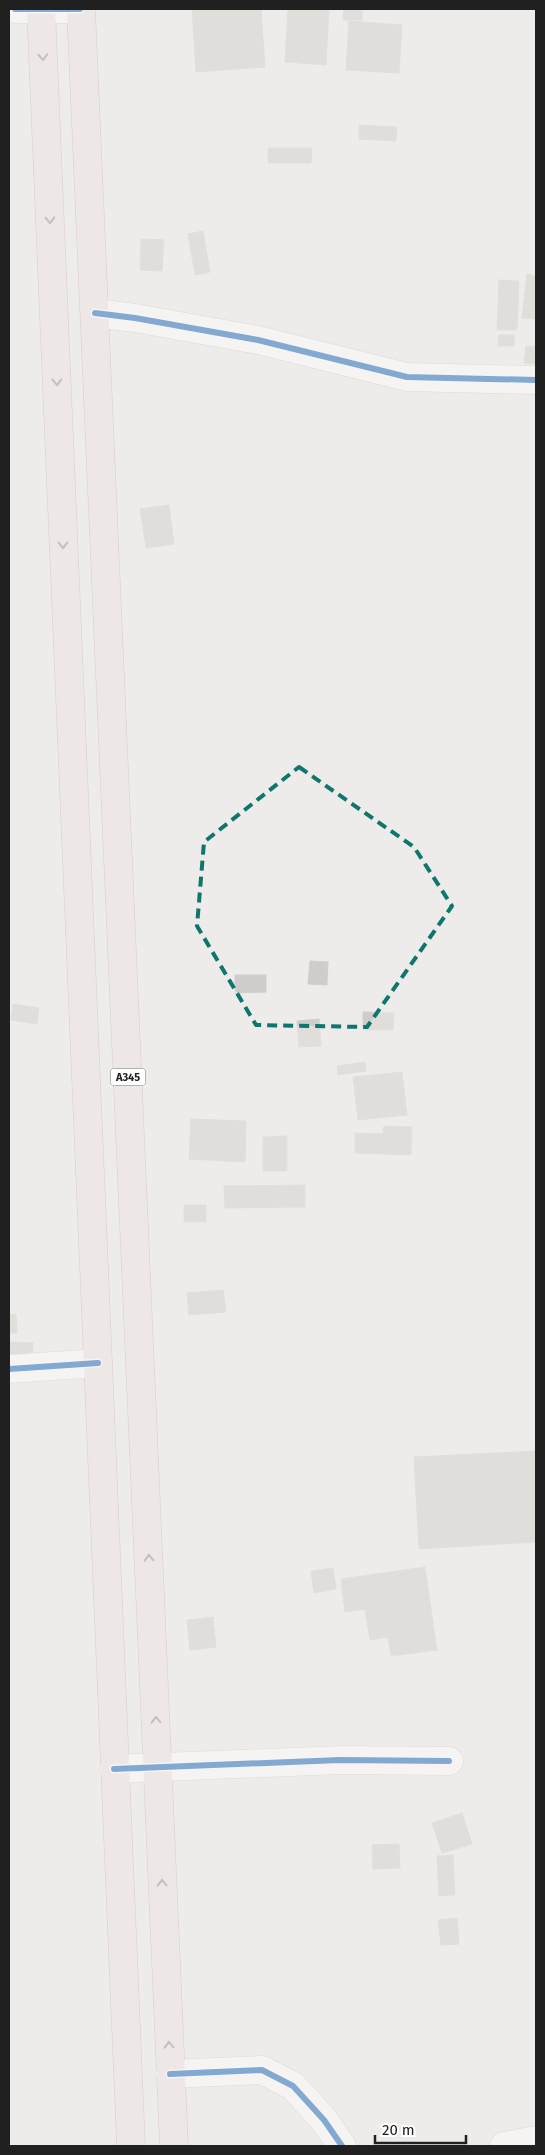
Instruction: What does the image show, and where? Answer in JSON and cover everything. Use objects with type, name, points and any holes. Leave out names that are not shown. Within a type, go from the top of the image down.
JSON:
[{"type":"highway","points":[[32,9],[98,1363],[130,2146]]},
{"type":"highway","name":"A345","points":[[81,9],[174,2146]]},
{"type":"street","points":[[32,9],[81,9]]},
{"type":"street","points":[[95,313],[135,318],[258,340],[407,376],[536,380]]},
{"type":"street","points":[[9,1368],[98,1363]]},
{"type":"street","points":[[114,1770],[158,1766],[340,1760],[449,1761]]},
{"type":"street","points":[[170,2074],[262,2070],[293,2086],[324,2120],[342,2146]]},
{"type":"street","points":[[504,2146],[536,2140]]},
{"type":"highlighted area","points":[[299,767],[414,847],[452,906],[367,1027],[256,1025],[197,926],[204,842]]},
{"type":"building","points":[[192,9],[261,9],[265,67],[196,72]]},
{"type":"building","points":[[288,9],[329,9],[326,65],[285,62]]},
{"type":"building","points":[[344,9],[362,9],[362,20],[343,20]]},
{"type":"building","points":[[349,21],[402,25],[399,73],[346,70]]},
{"type":"building","points":[[359,125],[397,127],[396,141],[359,139]]},
{"type":"building","points":[[268,148],[312,148],[311,163],[268,163]]},
{"type":"building","points":[[203,231],[210,272],[195,275],[188,234]]},
{"type":"building","points":[[141,239],[164,240],[162,271],[140,270]]},
{"type":"building","points":[[527,274],[536,276],[536,319],[522,318]]},
{"type":"building","points":[[499,280],[519,281],[517,330],[497,330]]},
{"type":"building","points":[[499,335],[514,335],[514,346],[498,346]]},
{"type":"building","points":[[526,346],[536,347],[536,364],[524,363]]},
{"type":"building","points":[[169,505],[174,544],[146,548],[140,509]]},
{"type":"building","points":[[310,961],[328,962],[327,985],[308,984]]},
{"type":"building","points":[[235,975],[266,975],[266,992],[235,993]]},
{"type":"building","points":[[13,1004],[39,1008],[37,1024],[11,1020]]},
{"type":"building","points":[[363,1012],[394,1013],[393,1030],[363,1030]]},
{"type":"building","points":[[319,1019],[321,1046],[299,1047],[297,1021]]},
{"type":"building","points":[[365,1062],[366,1071],[338,1075],[337,1066]]},
{"type":"building","points":[[402,1072],[407,1115],[358,1120],[353,1077]]},
{"type":"building","points":[[191,1119],[246,1121],[245,1162],[189,1159]]},
{"type":"building","points":[[384,1126],[412,1127],[411,1155],[355,1153],[355,1133],[383,1134]]},
{"type":"building","points":[[287,1136],[287,1171],[263,1171],[263,1137]]},
{"type":"building","points":[[305,1185],[305,1207],[225,1208],[224,1186]]},
{"type":"building","points":[[184,1205],[206,1205],[206,1222],[184,1222]]},
{"type":"building","points":[[223,1290],[226,1312],[189,1315],[187,1293]]},
{"type":"building","points":[[16,1314],[17,1333],[9,1333],[9,1315]]},
{"type":"building","points":[[9,1342],[33,1343],[32,1362],[9,1361]]},
{"type":"building","points":[[536,1451],[536,1542],[419,1549],[414,1457]]},
{"type":"building","points":[[425,1567],[437,1650],[391,1656],[388,1637],[370,1640],[365,1609],[345,1612],[341,1579]]},
{"type":"building","points":[[333,1568],[336,1589],[314,1593],[311,1571]]},
{"type":"building","points":[[213,1617],[216,1647],[190,1650],[187,1620]]},
{"type":"building","points":[[462,1813],[472,1844],[442,1853],[432,1823]]},
{"type":"building","points":[[399,1844],[400,1868],[373,1869],[372,1845]]},
{"type":"building","points":[[453,1855],[455,1895],[439,1896],[437,1856]]},
{"type":"building","points":[[457,1918],[459,1944],[441,1945],[438,1920]]},
{"type":"cycle path","points":[[15,9],[80,9]]},
{"type":"cycle path","points":[[95,313],[135,318],[258,340],[407,377],[536,380]]},
{"type":"cycle path","points":[[9,1369],[98,1363]]},
{"type":"cycle path","points":[[114,1769],[340,1760],[449,1761]]},
{"type":"cycle path","points":[[170,2074],[262,2070],[293,2086],[324,2120],[342,2146]]}]
